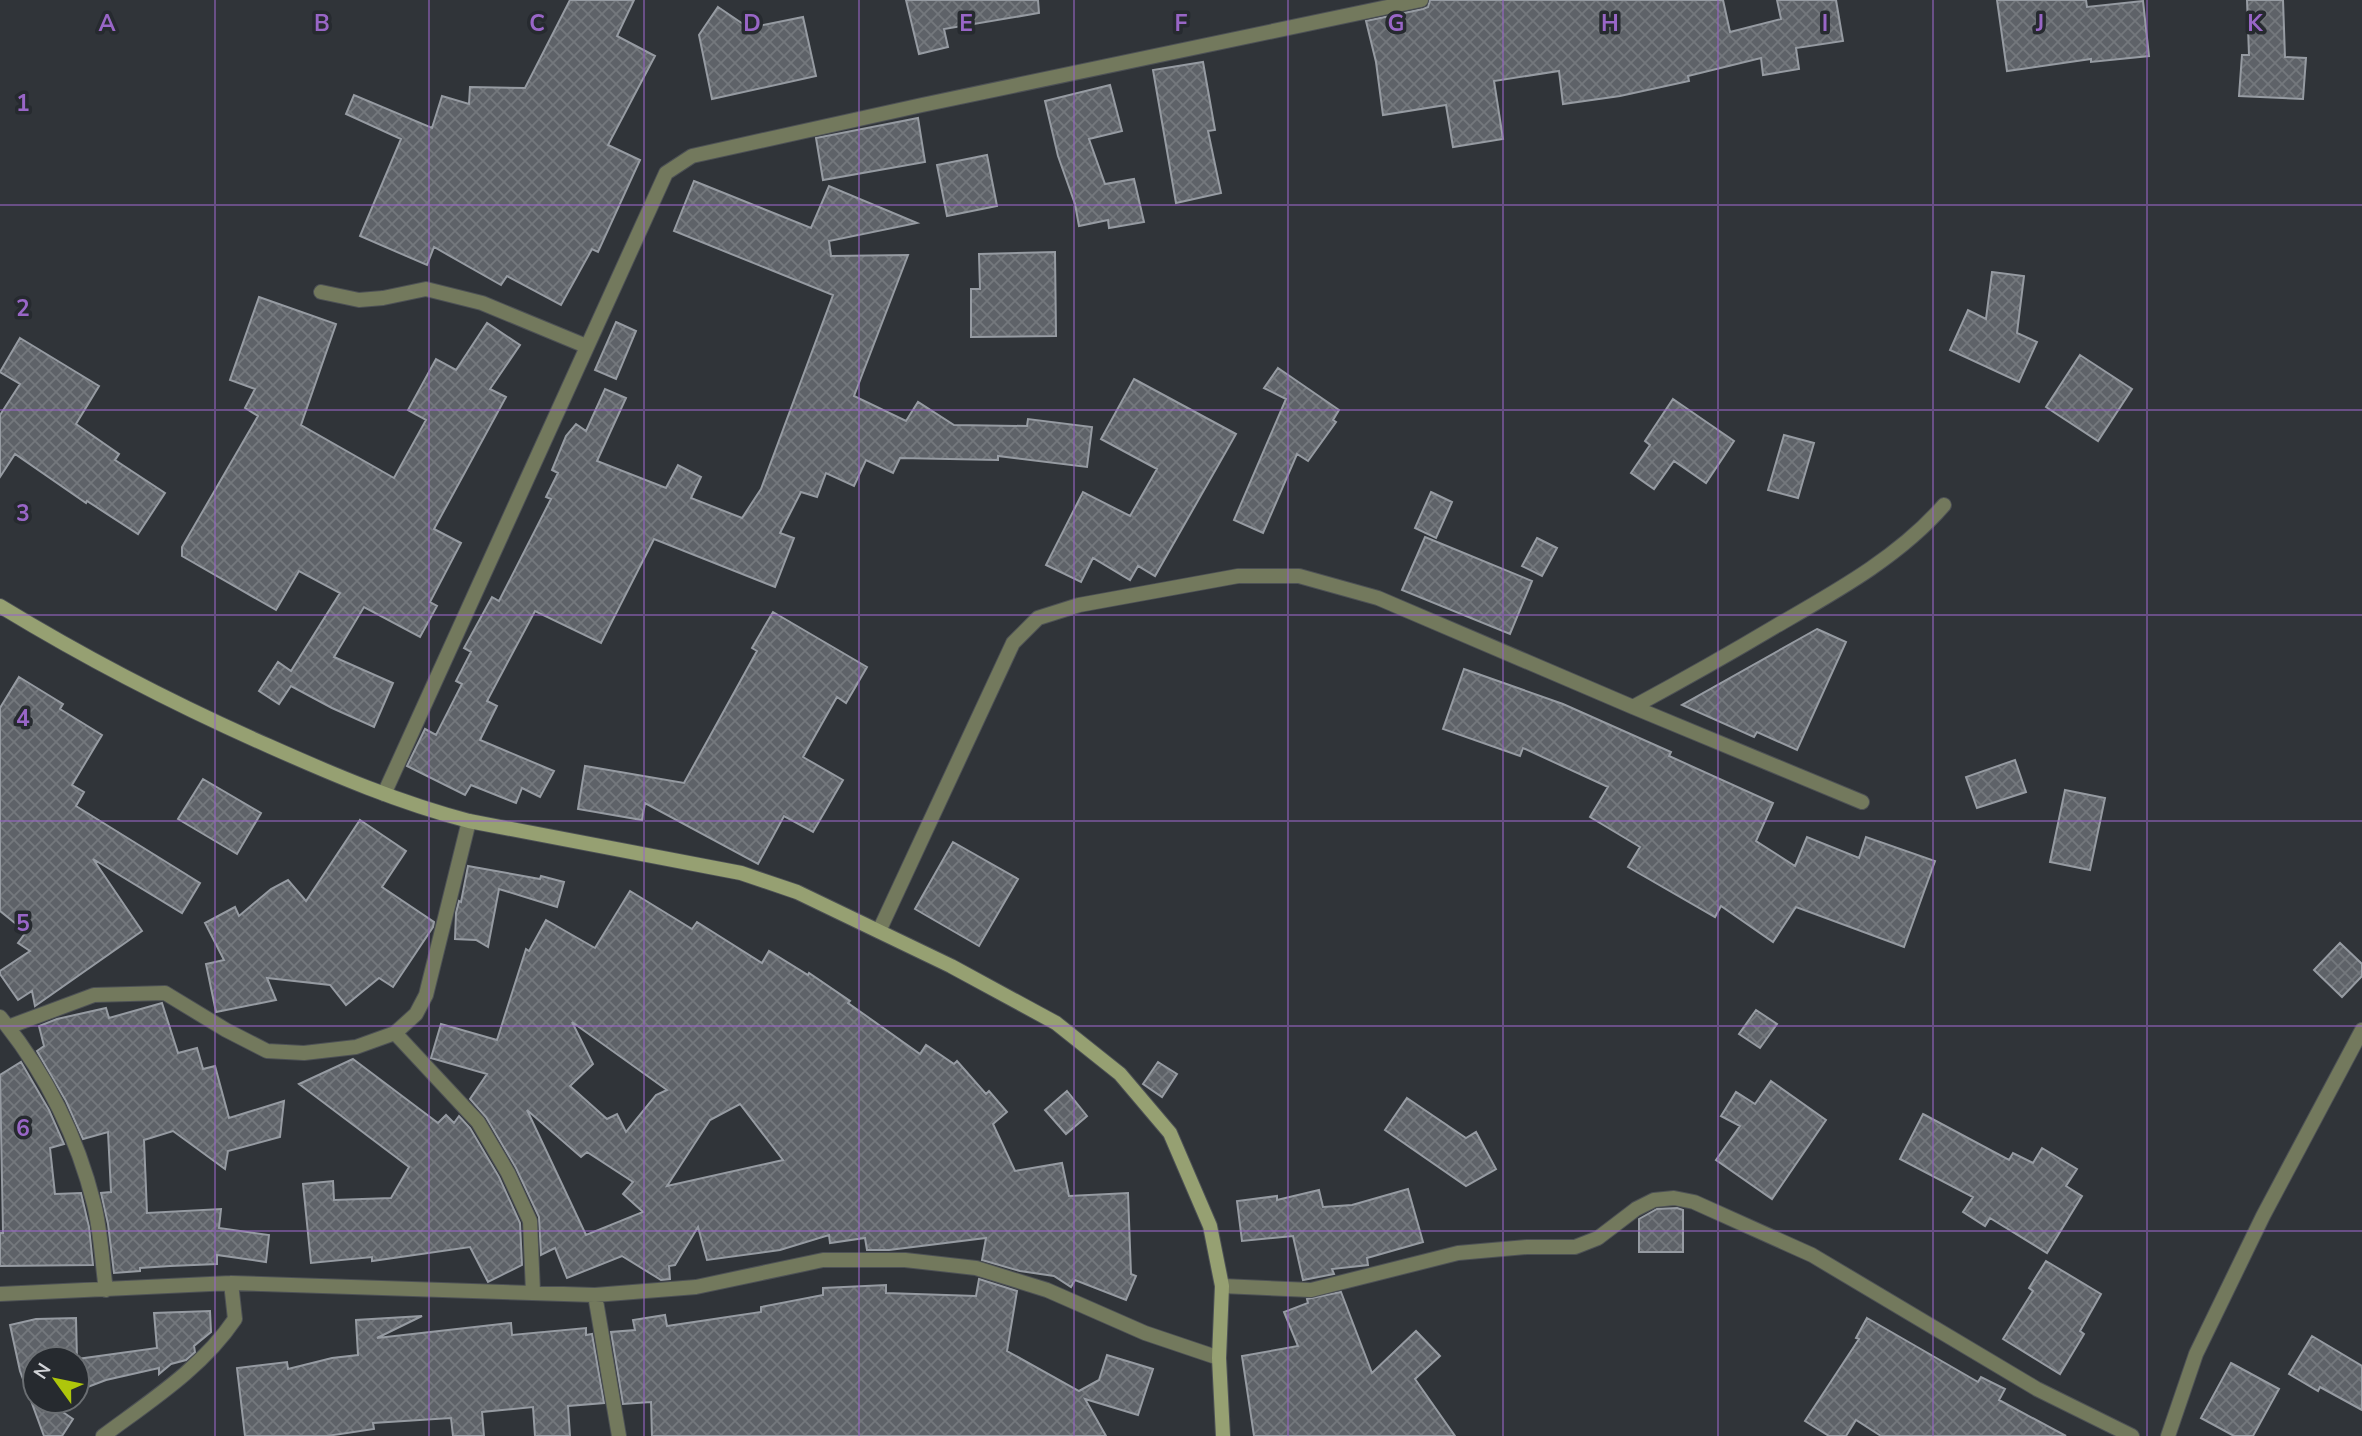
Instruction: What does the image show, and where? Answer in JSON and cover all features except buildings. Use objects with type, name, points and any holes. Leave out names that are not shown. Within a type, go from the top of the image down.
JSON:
[{"type":"street","points":[[384,794],[666,173],[692,156],[1421,0]]},
{"type":"street","points":[[321,292],[359,300],[426,289],[482,303],[586,346]]},
{"type":"street","points":[[1633,707],[1830,595],[1887,556],[1944,505]]},
{"type":"street","points":[[879,931],[1013,643],[1038,618],[1079,605],[1238,576],[1299,576],[1378,598],[1862,802]]},
{"type":"street","points":[[0,606],[51,637],[183,707],[304,762],[384,794],[428,811],[468,821],[741,873],[797,892],[951,966],[1056,1023],[1120,1074],[1170,1133],[1210,1226],[1222,1286],[1219,1358],[1223,1436]]},
{"type":"street","points":[[106,1290],[95,1207],[77,1145],[51,1094],[4,1022],[94,995],[166,993],[226,1030],[267,1051],[304,1054],[356,1047],[395,1033],[416,1014],[426,995],[468,821]]},
{"type":"street","points":[[2168,1436],[2196,1354],[2263,1216],[2362,1030]]},
{"type":"street","points":[[395,1033],[478,1122],[508,1173],[530,1221],[534,1292]]},
{"type":"street","points":[[1222,1286],[1311,1290],[1458,1253],[1527,1247],[1575,1247],[1598,1238],[1636,1209],[1654,1200],[1674,1198],[1694,1202],[1812,1255],[1877,1291],[2037,1389],[2132,1436]]},
{"type":"street","points":[[0,1294],[231,1283],[596,1295],[696,1287],[823,1260],[905,1260],[975,1268],[1047,1290],[1145,1333],[1219,1358]]},
{"type":"street","points":[[103,1436],[165,1390],[220,1342],[235,1319],[231,1283]]},
{"type":"street","points":[[596,1295],[619,1436]]}]
